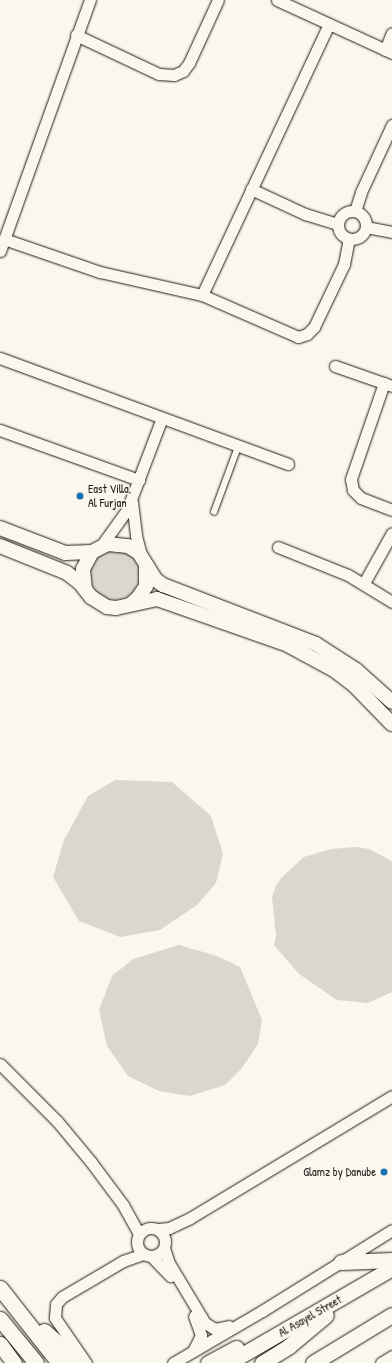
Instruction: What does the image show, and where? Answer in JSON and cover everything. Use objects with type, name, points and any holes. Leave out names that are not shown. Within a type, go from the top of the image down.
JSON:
[{"type":"main road","points":[[341,1262],[392,1260]]},
{"type":"main road","name":"Al Asayel Street","points":[[228,1363],[392,1268]]},
{"type":"main road","points":[[0,1288],[26,1318],[59,1363]]},
{"type":"main road","points":[[262,1363],[302,1336],[347,1295]]},
{"type":"main road","points":[[313,1363],[388,1321],[392,1312]]},
{"type":"main road","points":[[26,1318],[55,1340],[72,1363]]},
{"type":"main road","points":[[0,1319],[36,1363]]},
{"type":"main road","points":[[208,1363],[247,1343],[280,1334]]},
{"type":"main road","points":[[0,1344],[14,1363]]},
{"type":"street","points":[[0,251],[76,35],[90,0]]},
{"type":"street","points":[[76,35],[159,74],[174,75],[183,71],[189,63],[218,0]]},
{"type":"street","points":[[277,0],[388,51],[392,33]]},
{"type":"street","points":[[202,295],[329,24]]},
{"type":"street","points":[[355,211],[361,192],[392,125]]},
{"type":"street","points":[[251,189],[305,214],[337,224]]},
{"type":"street","points":[[355,211],[365,219],[366,227],[360,237],[349,239],[339,232],[337,224],[342,215],[355,211]]},
{"type":"street","points":[[366,227],[392,232]]},
{"type":"street","points":[[4,238],[100,272],[202,295],[293,337],[303,336],[314,327],[347,255],[349,239]]},
{"type":"street","points":[[0,358],[288,464]]},
{"type":"street","points":[[336,366],[388,384],[351,479],[353,490],[361,498],[392,510]]},
{"type":"street","points":[[85,589],[83,569],[97,549],[122,519],[132,499],[162,418]]},
{"type":"street","points":[[0,430],[139,480]]},
{"type":"street","points":[[125,606],[138,598],[146,586],[144,562],[136,536],[132,499]]},
{"type":"street","points":[[0,528],[65,553],[97,549],[114,543],[128,546],[144,562],[156,580],[173,590],[316,644],[356,670],[392,702]]},
{"type":"street","points":[[364,584],[392,533]]},
{"type":"street","points":[[0,546],[60,569],[85,589],[91,597],[107,607],[125,606],[157,599],[288,645],[311,657],[350,682],[392,724]]},
{"type":"street","points":[[278,547],[364,584],[392,602]]},
{"type":"street","points":[[0,1064],[57,1121],[123,1205],[139,1234],[138,1247],[166,1270],[199,1324],[201,1335],[192,1353]]},
{"type":"street","points":[[139,1234],[154,1228],[169,1228],[190,1218],[392,1096]]},
{"type":"street","points":[[123,1205],[164,1235],[169,1263],[210,1327],[221,1329],[252,1312],[262,1311]]},
{"type":"street","points":[[86,1363],[55,1318],[56,1304],[62,1297],[124,1261],[147,1255],[159,1254],[165,1246],[169,1236],[190,1218]]},
{"type":"street","points":[[173,1363],[262,1311],[392,1230]]},
{"type":"street","points":[[381,1363],[392,1356]]},
{"type":"lane","points":[[214,512],[238,446]]},
{"type":"shaded area","points":[[115,550],[124,552],[135,561],[140,575],[138,584],[129,595],[115,600],[106,598],[95,589],[90,575],[92,566],[101,555]]},
{"type":"shaded area","points":[[115,780],[172,782],[211,816],[223,854],[216,883],[197,905],[160,930],[120,937],[79,921],[53,877],[64,840],[88,796]]},
{"type":"shaded area","points":[[356,847],[369,849],[392,861],[392,992],[368,1003],[337,1000],[299,974],[274,945],[276,936],[272,897],[276,885],[283,876],[304,857],[331,849]]},
{"type":"shaded area","points":[[179,945],[217,956],[240,967],[262,1020],[258,1044],[242,1068],[225,1085],[190,1096],[159,1091],[128,1076],[107,1046],[99,1010],[112,976],[133,959]]},
{"type":"place","name":"East Villa, Al Furjan","points":[[80,496]]},
{"type":"place","name":"Glamz by Danube","points":[[384,1172]]}]
